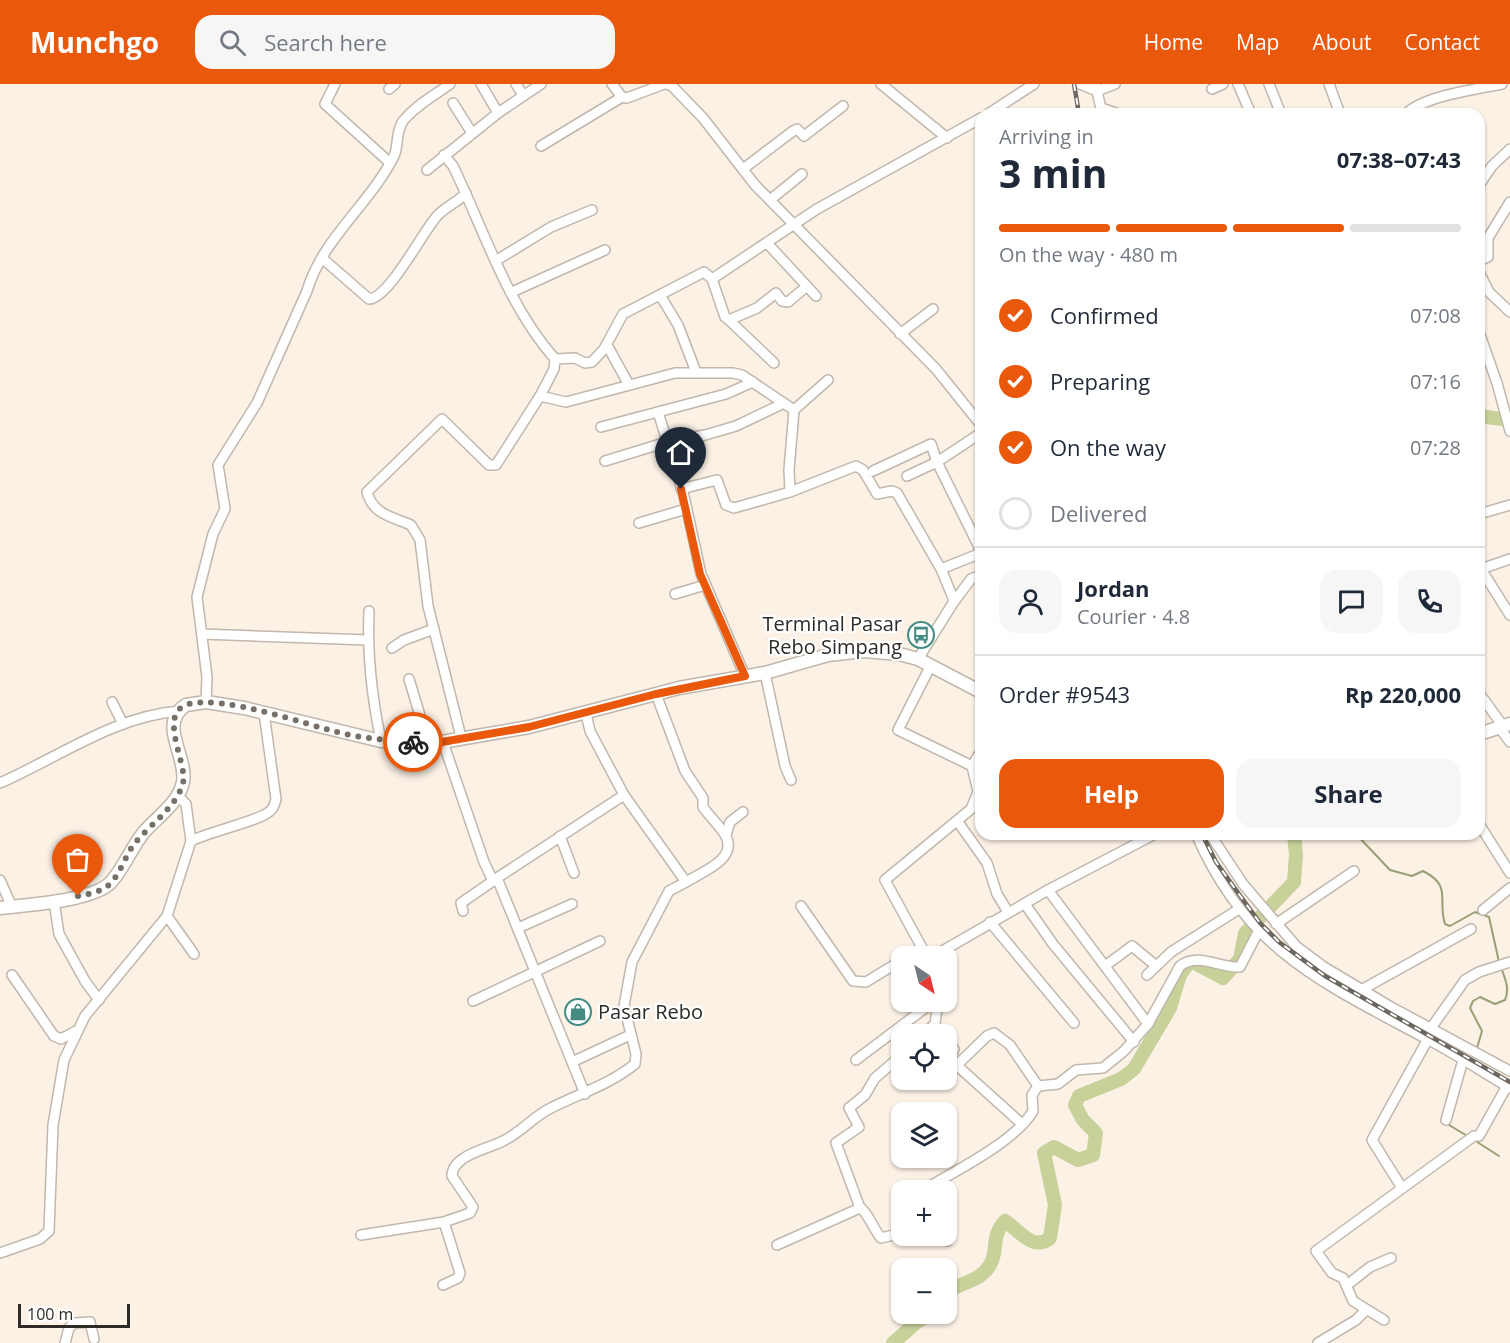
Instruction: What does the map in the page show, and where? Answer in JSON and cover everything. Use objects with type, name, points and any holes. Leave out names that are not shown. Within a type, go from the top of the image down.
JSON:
[{"type":"main road","points":[[6,907],[54,901],[96,892],[111,882],[132,848],[177,795],[184,773],[174,732],[178,711],[186,705],[206,702],[264,713],[381,741],[443,742],[461,737],[529,727],[656,694],[765,673],[828,655],[864,651],[893,653],[918,659],[975,689]]},
{"type":"main road","points":[[1485,732],[1504,726]]},
{"type":"street","points":[[335,84],[325,104],[389,162]]},
{"type":"street","points":[[206,702],[207,677],[197,597],[213,534],[225,509],[218,465],[257,403],[304,298],[312,272],[380,180],[394,156],[397,133],[402,123],[417,107],[450,84]]},
{"type":"street","points":[[481,84],[498,113]]},
{"type":"street","points":[[516,84],[523,95]]},
{"type":"street","points":[[427,170],[498,113],[541,84]]},
{"type":"street","points":[[612,84],[622,97]]},
{"type":"street","points":[[541,146],[622,97],[627,98],[665,84],[672,86],[703,118],[770,200],[936,369],[975,418]]},
{"type":"street","points":[[881,84],[947,138]]},
{"type":"street","points":[[997,108],[1034,84]]},
{"type":"street","points":[[1080,84],[1097,87],[1115,84]]},
{"type":"street","points":[[1212,89],[1223,84]]},
{"type":"street","points":[[1238,84],[1248,108]]},
{"type":"street","points":[[1269,84],[1279,108]]},
{"type":"street","points":[[1329,84],[1338,108]]},
{"type":"street","points":[[1418,108],[1431,101],[1502,84]]},
{"type":"street","points":[[1097,87],[1100,108]]},
{"type":"street","points":[[453,103],[472,133]]},
{"type":"street","points":[[743,169],[793,131],[797,129],[804,136],[843,106]]},
{"type":"street","points":[[712,279],[793,225],[916,153],[975,122]]},
{"type":"street","points":[[1485,176],[1510,149]]},
{"type":"street","points":[[444,155],[453,166],[536,338],[555,359],[554,369],[540,396],[496,465],[489,465],[442,418],[386,476],[368,488],[369,498],[375,509],[385,516],[411,525],[419,537],[423,556],[424,584],[461,737]]},
{"type":"street","points":[[770,200],[802,174]]},
{"type":"street","points":[[322,258],[354,288],[369,299],[375,298],[391,282],[436,217],[466,193]]},
{"type":"street","points":[[1485,258],[1488,257],[1488,238],[1510,202]]},
{"type":"street","points":[[497,260],[551,227],[592,210]]},
{"type":"street","points":[[767,243],[816,296]]},
{"type":"street","points":[[512,292],[605,250]]},
{"type":"street","points":[[555,359],[575,357],[589,363],[607,345],[623,314],[704,272],[712,279],[725,317],[774,363]]},
{"type":"street","points":[[1485,284],[1489,292],[1510,312]]},
{"type":"street","points":[[729,320],[757,308],[776,293],[782,301],[788,302],[806,287]]},
{"type":"street","points":[[660,295],[678,325],[696,372]]},
{"type":"street","points":[[900,334],[933,309]]},
{"type":"street","points":[[607,345],[629,385]]},
{"type":"street","points":[[1485,350],[1509,429]]},
{"type":"street","points":[[540,396],[566,402],[675,373],[733,373],[753,382],[794,410]]},
{"type":"street","points":[[790,492],[789,470],[794,410],[828,380]]},
{"type":"street","points":[[601,427],[726,394],[753,382]]},
{"type":"street","points":[[605,461],[667,442],[736,426],[784,403]]},
{"type":"street","points":[[658,412],[681,489],[705,585],[745,676]]},
{"type":"street","points":[[907,476],[937,462],[975,437]]},
{"type":"street","points":[[873,471],[931,444],[937,462],[975,540]]},
{"type":"street","points":[[681,489],[717,480],[726,505],[734,508],[790,492],[859,466],[877,494],[892,491],[897,493],[941,569],[953,603]]},
{"type":"street","points":[[1485,512],[1510,505]]},
{"type":"street","points":[[639,523],[686,509]]},
{"type":"street","points":[[941,569],[975,555]]},
{"type":"street","points":[[1485,566],[1510,559]]},
{"type":"street","points":[[1485,576],[1510,615]]},
{"type":"street","points":[[918,659],[953,603],[971,579],[975,577]]},
{"type":"street","points":[[675,594],[705,585]]},
{"type":"street","points":[[369,611],[368,640],[373,703],[381,741]]},
{"type":"street","points":[[392,648],[404,640],[434,629]]},
{"type":"street","points":[[202,634],[368,640]]},
{"type":"street","points":[[931,665],[898,729],[972,766]]},
{"type":"street","points":[[765,673],[784,766],[791,780]]},
{"type":"street","points":[[409,679],[428,742]]},
{"type":"street","points":[[656,694],[685,771],[703,798],[703,807],[726,835]]},
{"type":"street","points":[[1485,701],[1504,726],[1510,742]]},
{"type":"street","points":[[112,702],[123,724]]},
{"type":"street","points":[[1,780],[123,724],[161,712],[178,711]]},
{"type":"street","points":[[191,841],[221,828],[263,816],[274,805],[276,799],[264,713]]},
{"type":"street","points":[[586,714],[590,731],[624,795],[686,882]]},
{"type":"street","points":[[443,742],[484,862],[495,879],[518,928],[585,1094]]},
{"type":"street","points":[[975,761],[972,766],[975,778]]},
{"type":"street","points":[[0,1253],[40,1239],[48,1230],[53,1125],[64,1060],[76,1031],[168,916],[191,841],[186,804],[177,795]]},
{"type":"street","points":[[463,911],[461,903],[624,795]]},
{"type":"street","points":[[920,946],[885,880],[958,822],[971,810],[975,802]]},
{"type":"street","points":[[362,1235],[444,1222],[472,1210],[452,1176],[458,1163],[504,1141],[546,1111],[585,1094],[635,1064],[636,1054],[624,1006],[632,962],[669,891],[724,859],[728,852],[726,835],[730,822],[742,812]]},
{"type":"street","points":[[958,822],[987,863],[997,894],[1008,912]]},
{"type":"street","points":[[1485,833],[1510,873]]},
{"type":"street","points":[[560,836],[574,873]]},
{"type":"street","points":[[950,946],[1048,890],[1144,840]]},
{"type":"street","points":[[1200,840],[1214,870],[1246,918],[1312,975],[1428,1039],[1508,1087],[1479,1136],[1474,1136],[1316,1251],[1332,1273],[1344,1278],[1351,1298],[1384,1320]]},
{"type":"street","points":[[1213,840],[1228,865],[1259,905],[1296,946],[1324,967],[1510,1071]]},
{"type":"street","points":[[1276,924],[1354,870]]},
{"type":"street","points":[[0,880],[6,907]]},
{"type":"street","points":[[1483,910],[1510,888]]},
{"type":"street","points":[[1048,890],[1148,1024]]},
{"type":"street","points":[[54,901],[59,934],[85,981],[99,1000]]},
{"type":"street","points":[[518,928],[572,904]]},
{"type":"street","points":[[1025,904],[1053,944],[1134,1042]]},
{"type":"street","points":[[801,906],[848,975],[858,983],[866,982],[891,967]]},
{"type":"street","points":[[1146,975],[1155,965],[1239,909]]},
{"type":"street","points":[[168,916],[194,954]]},
{"type":"street","points":[[990,922],[1074,1023]]},
{"type":"street","points":[[1038,1086],[1058,1084],[1076,1070],[1102,1068],[1134,1042],[1148,1024],[1180,966],[1188,959],[1198,958],[1224,968],[1237,968],[1244,964],[1256,929]]},
{"type":"street","points":[[1363,989],[1471,929]]},
{"type":"street","points":[[473,1001],[600,941]]},
{"type":"street","points":[[1105,966],[1132,946],[1155,965]]},
{"type":"street","points":[[1431,1028],[1465,980],[1503,964]]},
{"type":"street","points":[[12,975],[54,1036],[61,1039],[76,1031]]},
{"type":"street","points":[[856,1060],[920,1012]]},
{"type":"street","points":[[935,1024],[937,1012]]},
{"type":"street","points":[[1022,1124],[957,1065],[987,1036],[994,1033],[1010,1045],[1038,1086]]},
{"type":"street","points":[[572,1062],[630,1035]]},
{"type":"street","points":[[1402,1188],[1372,1140],[1428,1039]]},
{"type":"street","points":[[1446,1120],[1468,1063]]},
{"type":"street","points":[[891,1065],[875,1078],[865,1095],[849,1107],[859,1127],[836,1143],[860,1208],[865,1210],[870,1224],[881,1238],[891,1236]]},
{"type":"street","points":[[939,1180],[984,1153],[1022,1124],[1033,1111],[1032,1095],[1038,1086]]},
{"type":"street","points":[[777,1245],[860,1208]]},
{"type":"street","points":[[443,1285],[458,1278],[460,1273],[444,1222]]},
{"type":"street","points":[[1347,1285],[1370,1267],[1392,1258]]},
{"type":"street","points":[[1318,1343],[1356,1320],[1366,1310]]},
{"type":"street","points":[[65,1343],[69,1328],[74,1323],[90,1322],[94,1338]]},
{"type":"waterway","points":[[1485,417],[1510,420]]},
{"type":"waterway","points":[[957,1287],[975,1279],[986,1271],[993,1259],[1000,1227],[1005,1221],[1032,1241],[1038,1243],[1050,1238],[1055,1205],[1044,1153],[1054,1147],[1078,1160],[1093,1155],[1096,1133],[1083,1120],[1075,1105],[1079,1096],[1121,1079],[1134,1069],[1170,1008],[1180,975],[1187,965],[1193,962],[1223,978],[1240,959],[1245,933],[1294,882],[1295,840]]},
{"type":"waterway","points":[[1362,840],[1390,870],[1412,876],[1423,871],[1438,882],[1441,888],[1445,924],[1450,926],[1475,912],[1489,917],[1499,962]]},
{"type":"waterway","points":[[1477,1048],[1482,1031],[1470,1008],[1473,1001],[1480,997],[1495,1004],[1505,1000],[1507,987],[1501,967]]},
{"type":"waterway","points":[[1454,1109],[1449,1125],[1469,1137]]},
{"type":"waterway","points":[[1474,1140],[1499,1156]]},
{"type":"waterway","points":[[893,1343],[915,1324]]},
{"type":"railway","points":[[1074,84],[1078,108]]},
{"type":"railway","points":[[1205,840],[1216,862],[1260,923],[1279,942],[1325,976],[1510,1082]]},
{"type":"way so far","points":[[78,896],[96,892],[111,882],[132,848],[177,795],[182,786],[184,773],[175,741],[174,722],[178,711],[186,705],[206,702],[244,708],[345,734],[381,741],[413,742]]},
{"type":"place","name":"Terminal Pasar Rebo Simpang","points":[[921,635]]},
{"type":"place","name":"Pasar Rebo","points":[[578,1012]]},
{"type":"route","points":[[413,742],[436,743],[529,727],[656,694],[745,676],[726,635],[711,594],[700,574],[681,489]]}]
